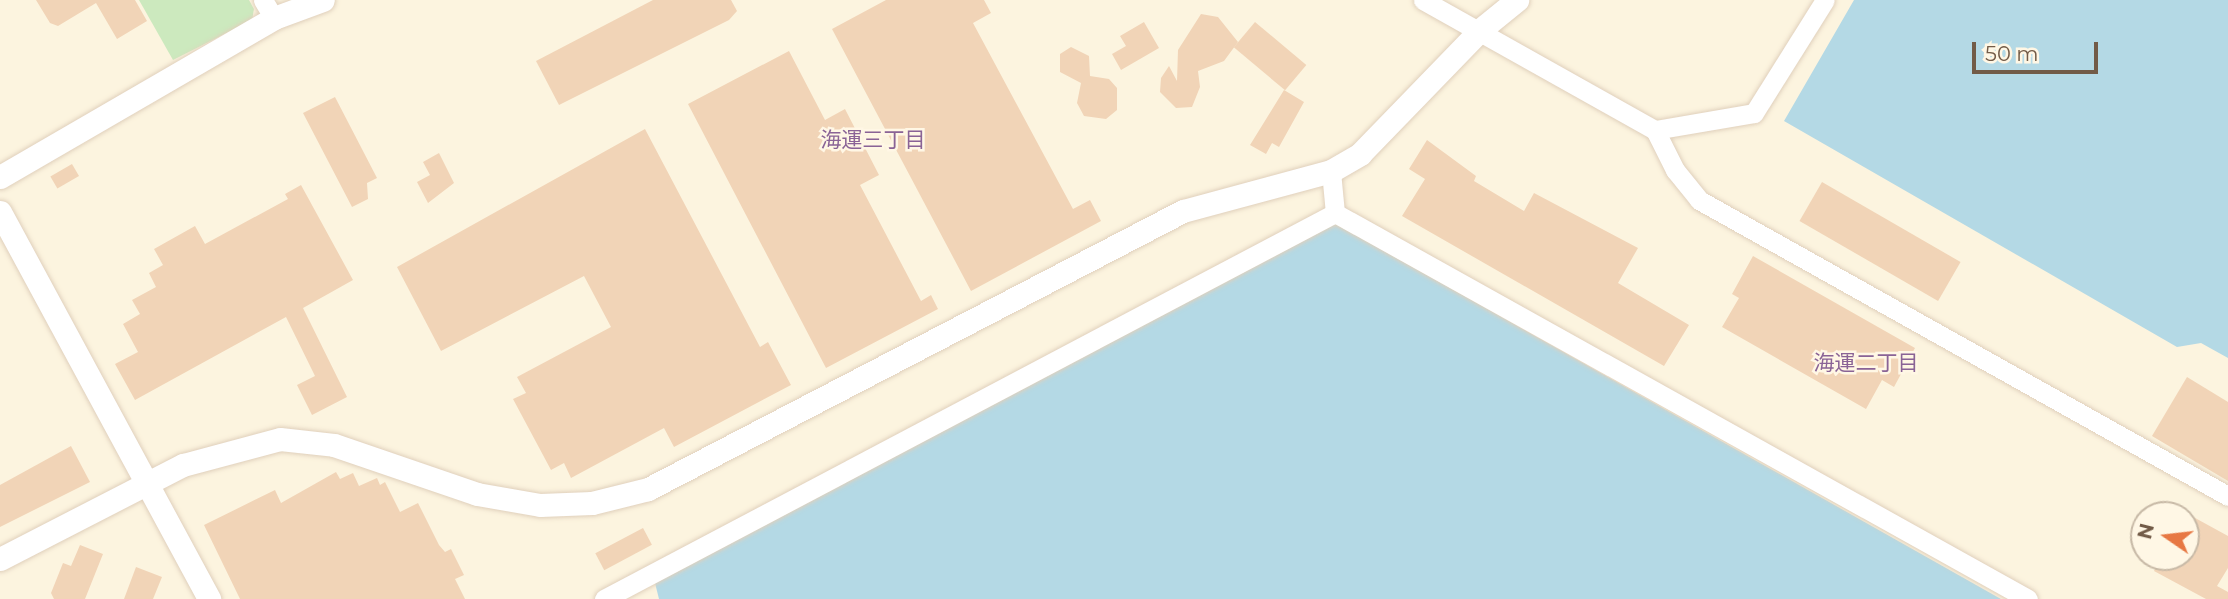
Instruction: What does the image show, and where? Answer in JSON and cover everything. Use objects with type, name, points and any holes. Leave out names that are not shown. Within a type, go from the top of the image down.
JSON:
[{"type":"street","points":[[0,177],[268,9],[323,0]]},
{"type":"street","points":[[1423,0],[1655,130],[1675,170],[1699,200],[2228,496]]},
{"type":"street","points":[[0,559],[149,481],[238,446],[280,439],[334,446],[477,494],[540,505],[592,503],[648,489],[1183,211],[1331,172],[1360,155],[1480,30],[1517,0]]},
{"type":"street","points":[[1655,130],[1754,113],[1825,0]]},
{"type":"street","points":[[1331,172],[1335,213]]},
{"type":"street","points":[[0,212],[149,481],[209,599]]},
{"type":"street","points":[[604,599],[1335,213]]},
{"type":"street","points":[[1335,213],[2028,599]]},
{"type":"green space","points":[[139,0],[249,0],[254,9],[252,20],[173,60]]},
{"type":"water","points":[[1854,0],[2228,0],[2228,358],[2201,343],[2177,347],[1784,121]]},
{"type":"water","points":[[1335,223],[2001,599],[659,599],[655,583]]},
{"type":"building","points":[[36,0],[135,0],[147,21],[117,39],[96,3],[58,26],[50,23]]},
{"type":"building","points":[[653,0],[731,0],[737,11],[729,20],[559,105],[536,61]]},
{"type":"building","points":[[886,0],[984,0],[991,13],[973,23],[1073,209],[1090,200],[1101,221],[971,291],[832,29]]},
{"type":"building","points":[[1201,14],[1218,17],[1238,42],[1224,61],[1198,71],[1200,87],[1192,107],[1176,108],[1160,92],[1161,78],[1169,66],[1177,81],[1178,50]]},
{"type":"building","points":[[1144,22],[1159,48],[1121,70],[1112,54],[1126,46],[1120,36]]},
{"type":"building","points":[[1255,22],[1306,65],[1285,90],[1234,47]]},
{"type":"building","points":[[1071,47],[1089,56],[1090,76],[1109,79],[1117,88],[1117,110],[1106,119],[1084,116],[1077,103],[1081,83],[1060,72],[1060,54]]},
{"type":"building","points":[[789,51],[825,120],[845,109],[879,175],[860,185],[921,301],[931,295],[938,309],[826,368],[688,104]]},
{"type":"building","points":[[1284,90],[1304,102],[1279,147],[1272,143],[1266,154],[1250,145]]},
{"type":"building","points":[[335,97],[377,178],[367,183],[368,199],[352,207],[303,113]]},
{"type":"building","points":[[645,129],[760,347],[768,342],[791,385],[674,447],[664,428],[571,478],[564,463],[551,470],[513,399],[526,393],[517,377],[611,327],[584,276],[441,351],[397,267]]},
{"type":"building","points":[[1427,140],[1476,176],[1474,181],[1524,211],[1534,193],[1638,248],[1618,283],[1689,325],[1664,366],[1402,216],[1425,179],[1409,169]]},
{"type":"building","points":[[439,153],[454,183],[428,203],[417,182],[430,175],[423,162]]},
{"type":"building","points":[[72,164],[79,176],[57,189],[50,176]]},
{"type":"building","points":[[1822,182],[1961,262],[1938,301],[1800,221]]},
{"type":"building","points":[[301,185],[353,280],[303,308],[347,397],[312,415],[297,385],[315,376],[286,317],[135,400],[115,364],[138,352],[123,324],[140,314],[132,300],[156,287],[149,273],[163,265],[154,249],[195,226],[205,244],[288,199],[285,194]]},
{"type":"building","points":[[1753,256],[1915,348],[1894,387],[1882,380],[1866,409],[1722,327],[1739,298],[1732,294]]},
{"type":"building","points":[[2187,377],[2228,402],[2228,481],[2152,436]]},
{"type":"building","points":[[71,446],[90,482],[0,527],[0,485]]},
{"type":"building","points":[[336,472],[340,479],[353,473],[359,486],[377,478],[380,485],[385,482],[400,512],[418,503],[439,545],[445,552],[451,549],[464,575],[455,579],[465,599],[240,599],[204,525],[275,490],[281,503]]},
{"type":"building","points":[[2200,521],[2228,536],[2228,568],[2217,586],[2228,592],[2228,599],[2206,599],[2154,571],[2200,571]]},
{"type":"building","points":[[643,528],[652,545],[604,570],[595,553]]},
{"type":"building","points":[[80,545],[103,554],[85,599],[54,599],[51,593],[63,563],[71,566]]},
{"type":"building","points":[[136,567],[162,577],[153,599],[124,599]]},
{"type":"district","name":"海運三丁目","points":[[873,140]]},
{"type":"district","name":"海運二丁目","points":[[1866,363]]}]
